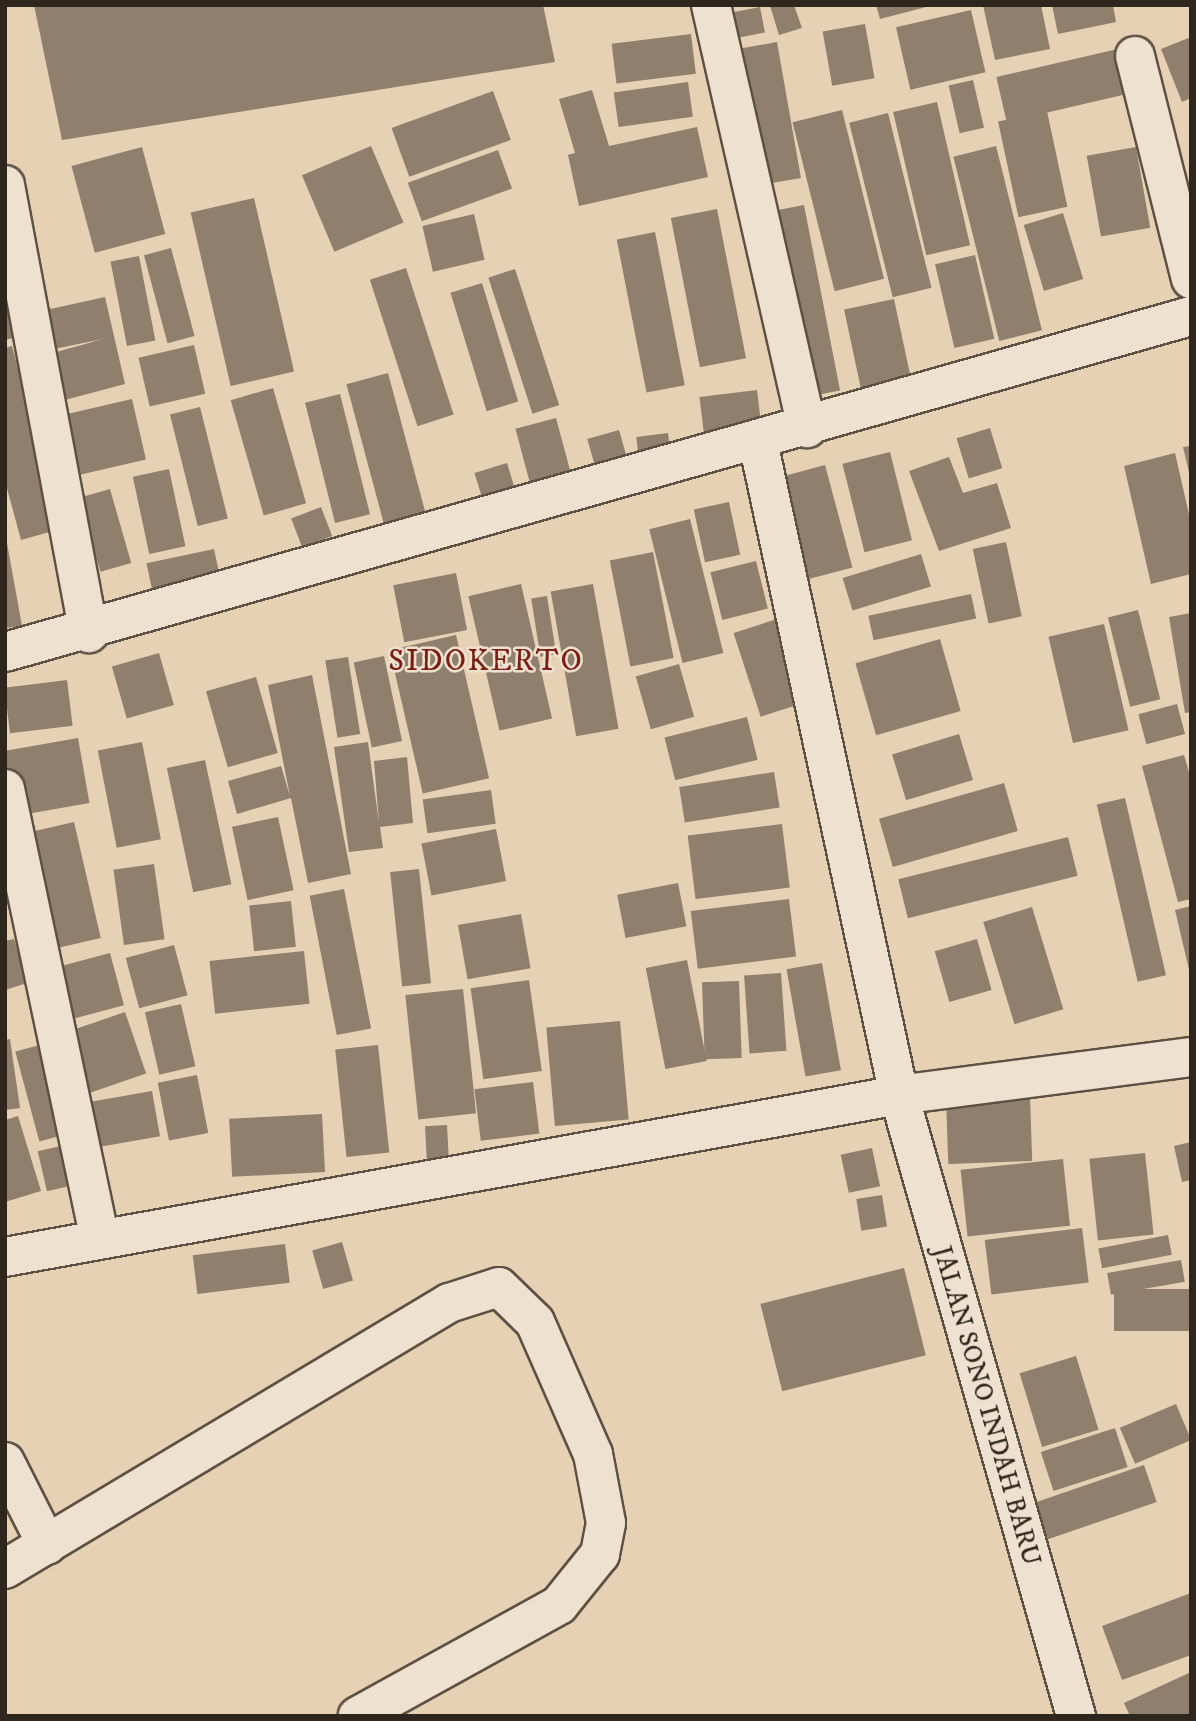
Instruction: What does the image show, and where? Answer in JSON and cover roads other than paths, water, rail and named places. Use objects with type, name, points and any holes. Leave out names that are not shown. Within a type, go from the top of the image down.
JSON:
[{"type":"street","points":[[711,5],[807,428]]},
{"type":"street","points":[[1135,56],[1191,279]]},
{"type":"street","points":[[5,185],[89,633]]},
{"type":"street","points":[[5,652],[89,633],[1191,316]]},
{"type":"street","name":"JALAN SONO INDAH BARU","points":[[758,442],[899,1095],[1076,1716]]},
{"type":"street","points":[[5,789],[100,1238]]},
{"type":"street","points":[[5,1257],[899,1095],[1191,1056]]},
{"type":"street","points":[[5,1569],[449,1303],[485,1287],[507,1292],[535,1322],[593,1454],[606,1523],[600,1554],[559,1605],[358,1716]]},
{"type":"street","points":[[5,1462],[47,1545]]},
{"type":"district","name":"SIDOKERTO","points":[[486,662]]}]
